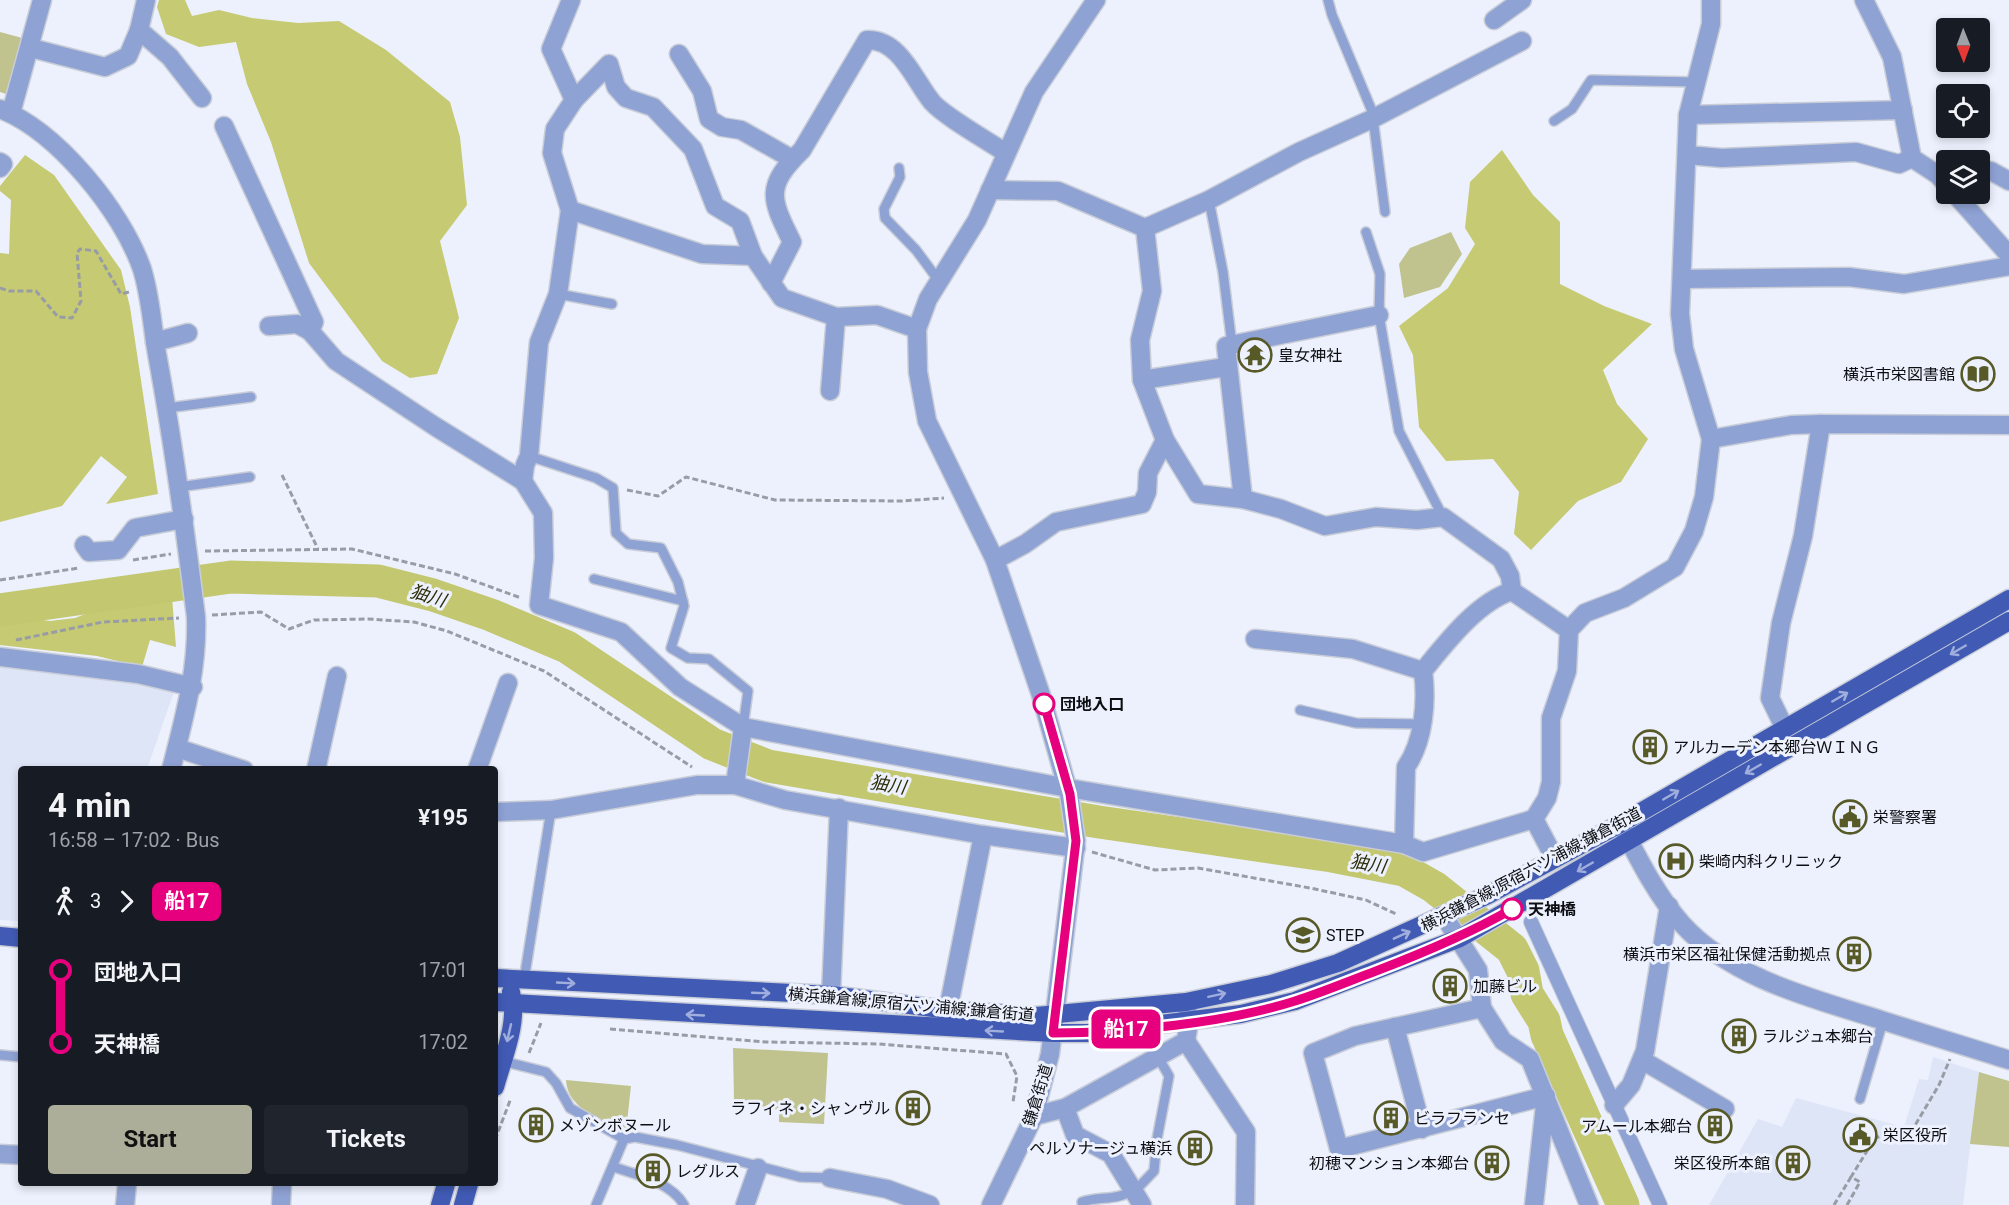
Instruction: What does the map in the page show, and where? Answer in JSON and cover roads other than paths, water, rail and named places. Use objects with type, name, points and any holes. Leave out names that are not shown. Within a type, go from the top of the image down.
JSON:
[{"type":"main road","name":"横浜鎌倉線;原宿六ツ浦線;鎌倉街道","points":[[509,979],[831,995],[948,1010],[1036,1016],[1186,1002],[1271,984],[1338,963],[1488,895],[1620,824],[2009,599]]},
{"type":"main road","name":"横浜鎌倉線;原宿六ツ浦線;鎌倉街道","points":[[498,1001],[1053,1033],[1088,1033],[1241,1014],[1295,1001],[1459,938],[2009,621]]},
{"type":"main road","points":[[0,936],[18,938]]},
{"type":"main road","points":[[498,996],[509,979]]},
{"type":"main road","points":[[498,1076],[514,1004],[509,979]]},
{"type":"main road","points":[[440,1205],[445,1186]]},
{"type":"main road","points":[[466,1204],[469,1186]]},
{"type":"street","points":[[42,0],[31,48],[5,111],[56,144],[81,172],[121,226],[141,268],[152,306],[155,342],[184,519],[197,642],[193,687],[172,766]]},
{"type":"street","points":[[31,48],[105,67],[128,56],[139,30],[146,0]]},
{"type":"street","points":[[523,481],[529,456],[539,342],[558,294],[570,210],[552,153],[555,129],[574,100],[609,64],[616,87],[626,98],[653,107],[693,149],[715,206],[740,221],[753,256],[782,298],[836,317],[878,315],[917,329],[928,299],[977,220],[1034,92],[1096,0]]},
{"type":"street","points":[[269,326],[297,324],[310,331],[336,361],[523,481],[543,513],[544,558],[539,605],[621,632],[680,687],[743,730],[1069,791],[1404,844],[1423,852],[1534,819],[1547,798],[1551,782],[1551,718],[1567,671],[1569,630],[1585,614],[1624,598],[1665,575],[1682,558],[1704,497],[1711,439],[1684,349],[1680,314],[1688,115],[1711,24],[1711,0]]},
{"type":"street","points":[[1864,0],[1892,57],[1912,158]]},
{"type":"street","points":[[567,2],[551,49],[574,100]]},
{"type":"street","points":[[139,30],[170,57],[202,98]]},
{"type":"street","points":[[771,283],[792,242],[774,206],[775,188],[792,159],[801,150],[867,40],[879,39],[902,57],[933,104],[1006,153]]},
{"type":"street","points":[[990,190],[1058,191],[1145,228],[1209,200],[1299,152],[1372,119],[1522,41]]},
{"type":"street","points":[[679,54],[702,91],[709,119],[722,127],[741,130],[792,159]]},
{"type":"street","points":[[1688,115],[1903,110]]},
{"type":"street","points":[[224,126],[301,291],[314,322],[310,331]]},
{"type":"street","points":[[1687,155],[1722,158],[1856,152],[1899,164],[1912,158]]},
{"type":"street","points":[[1912,158],[1936,171]]},
{"type":"street","points":[[0,162],[3,164],[0,168]]},
{"type":"street","points":[[1990,171],[2009,181]]},
{"type":"street","points":[[1964,204],[2009,255]]},
{"type":"street","points":[[570,210],[702,254],[753,256]]},
{"type":"street","points":[[1145,228],[1152,291],[1140,340],[1142,380],[1165,440],[1198,494],[1243,499],[1281,509],[1325,526],[1376,517],[1417,520],[1443,517],[1501,559],[1510,576],[1512,591],[1569,630]]},
{"type":"street","points":[[1682,279],[1849,277],[1904,284],[2009,266]]},
{"type":"street","points":[[1243,499],[1226,367],[1226,346],[1379,315]]},
{"type":"street","points":[[830,391],[836,317]]},
{"type":"street","name":"鎌倉街道","points":[[917,329],[918,372],[927,421],[960,493],[995,560],[1041,695],[1069,791],[1076,844],[1053,1033],[1034,1116],[991,1205]]},
{"type":"street","points":[[155,342],[188,333]]},
{"type":"street","points":[[1142,380],[1226,367]]},
{"type":"street","points":[[1785,729],[1770,698],[1782,623],[1803,536],[1821,424]]},
{"type":"street","points":[[1711,439],[1791,425],[2009,425]]},
{"type":"street","points":[[995,560],[1025,544],[1056,522],[1142,504],[1147,492],[1148,473],[1165,440]]},
{"type":"street","points":[[84,544],[89,552],[118,550],[135,528],[184,519]]},
{"type":"street","points":[[1404,844],[1406,767],[1413,757],[1425,704],[1423,671],[1458,629],[1501,594],[1512,591]]},
{"type":"street","points":[[1255,639],[1353,649],[1423,671]]},
{"type":"street","points":[[0,657],[138,674],[193,687]]},
{"type":"street","points":[[317,766],[337,676]]},
{"type":"street","points":[[478,766],[508,683]]},
{"type":"street","points":[[735,781],[743,730]]},
{"type":"street","points":[[177,748],[232,766]]},
{"type":"street","points":[[498,812],[551,810],[697,785],[735,781],[785,800],[983,835],[1076,844]]},
{"type":"street","points":[[831,995],[839,808]]},
{"type":"street","points":[[1534,819],[1555,859]]},
{"type":"street","points":[[1620,824],[1669,906],[1682,924],[1707,946],[1740,966],[1800,995],[2009,1060]]},
{"type":"street","points":[[948,1010],[983,835]]},
{"type":"street","points":[[1614,1105],[1631,1085],[1642,1060],[1669,906]]},
{"type":"street","points":[[1444,916],[1478,970],[1482,1008],[1503,1041],[1530,1059],[1589,1205]]},
{"type":"street","points":[[1531,922],[1660,1205]]},
{"type":"street","points":[[1186,1002],[1189,1022],[1186,1041],[1246,1132],[1245,1205]]},
{"type":"street","points":[[1482,1008],[1355,1036],[1313,1053],[1339,1149],[1546,1096]]},
{"type":"street","points":[[1395,1027],[1422,1129]]},
{"type":"street","points":[[1034,1116],[1065,1108],[1186,1041]]},
{"type":"street","points":[[1642,1060],[1725,1109]]},
{"type":"street","points":[[1534,1205],[1546,1096]]},
{"type":"street","points":[[1065,1108],[1075,1135],[1111,1154],[1136,1195]]},
{"type":"street","points":[[0,1154],[18,1155]]},
{"type":"street","points":[[746,1205],[758,1168]]},
{"type":"street","points":[[830,1178],[887,1189],[930,1205]]},
{"type":"street","points":[[125,1205],[127,1186]]},
{"type":"street","points":[[281,1205],[282,1186]]},
{"type":"lane","points":[[1328,0],[1332,15],[1372,111],[1385,212]]},
{"type":"lane","points":[[1554,121],[1572,109],[1592,80],[1695,82]]},
{"type":"lane","points":[[899,168],[900,177],[884,209],[885,218],[916,250],[939,281]]},
{"type":"lane","points":[[1209,200],[1223,272],[1232,345]]},
{"type":"lane","points":[[1366,231],[1380,274],[1379,315],[1400,431],[1443,517]]},
{"type":"lane","points":[[558,294],[612,304]]},
{"type":"lane","points":[[167,408],[251,397]]},
{"type":"lane","points":[[529,456],[596,478],[613,488],[616,533],[628,544],[661,548],[678,582],[684,606],[671,648],[688,658],[709,659],[748,691],[743,730]]},
{"type":"lane","points":[[179,487],[250,477]]},
{"type":"lane","points":[[594,579],[682,601]]},
{"type":"lane","points":[[1300,710],[1356,723],[1421,724]]},
{"type":"lane","points":[[509,979],[551,810]]},
{"type":"lane","points":[[1860,1099],[1883,1021]]},
{"type":"lane","points":[[0,1055],[18,1057]]},
{"type":"lane","points":[[1083,1205],[1082,1202],[1093,1198],[1136,1195],[1154,1171],[1157,1138],[1169,1076],[1158,1057]]},
{"type":"lane","points":[[502,1061],[546,1072],[556,1083],[570,1108],[624,1139],[635,1137],[677,1145],[758,1168],[800,1177],[830,1178]]},
{"type":"lane","points":[[596,1205],[624,1139]]},
{"type":"lane","points":[[614,1167],[656,1182],[678,1195],[684,1205]]},
{"type":"waterway","name":"㹨川","points":[[0,610],[231,577],[378,581],[433,595],[491,615],[567,647],[712,744],[768,766],[1099,822],[1332,856],[1404,870],[1434,887],[1512,949],[1523,971],[1527,994],[1544,1021],[1547,1035],[1623,1205]]},
{"type":"place","name":"皇女神社","points":[[1255,355]]},
{"type":"place","name":"横浜市栄図書館","points":[[1978,374]]},
{"type":"place","name":"団地入口","points":[[1044,704]]},
{"type":"place","name":"アルカーデン本郷台ＷＩＮＧ","points":[[1650,747]]},
{"type":"place","name":"栄警察署","points":[[1850,817]]},
{"type":"place","name":"柴崎内科クリニック","points":[[1676,861]]},
{"type":"place","name":"天神橋","points":[[1512,909]]},
{"type":"place","name":"STEP","points":[[1303,935]]},
{"type":"place","name":"横浜市栄区福祉保健活動拠点","points":[[1854,954]]},
{"type":"place","name":"加藤ビル","points":[[1450,986]]},
{"type":"place","name":"ラルジュ本郷台","points":[[1739,1036]]},
{"type":"place","name":"ラフィネ・シャンヴル","points":[[913,1108]]},
{"type":"place","name":"ビラフランセ","points":[[1391,1118]]},
{"type":"place","name":"メゾンボヌール","points":[[536,1125]]},
{"type":"place","name":"アムール本郷台","points":[[1715,1126]]},
{"type":"place","name":"栄区役所","points":[[1860,1135]]},
{"type":"place","name":"ペルソナージュ横浜","points":[[1195,1148]]},
{"type":"place","name":"初穂マンション本郷台","points":[[1492,1163]]},
{"type":"place","name":"栄区役所本館","points":[[1793,1163]]},
{"type":"place","name":"レグルス","points":[[653,1171]]}]
